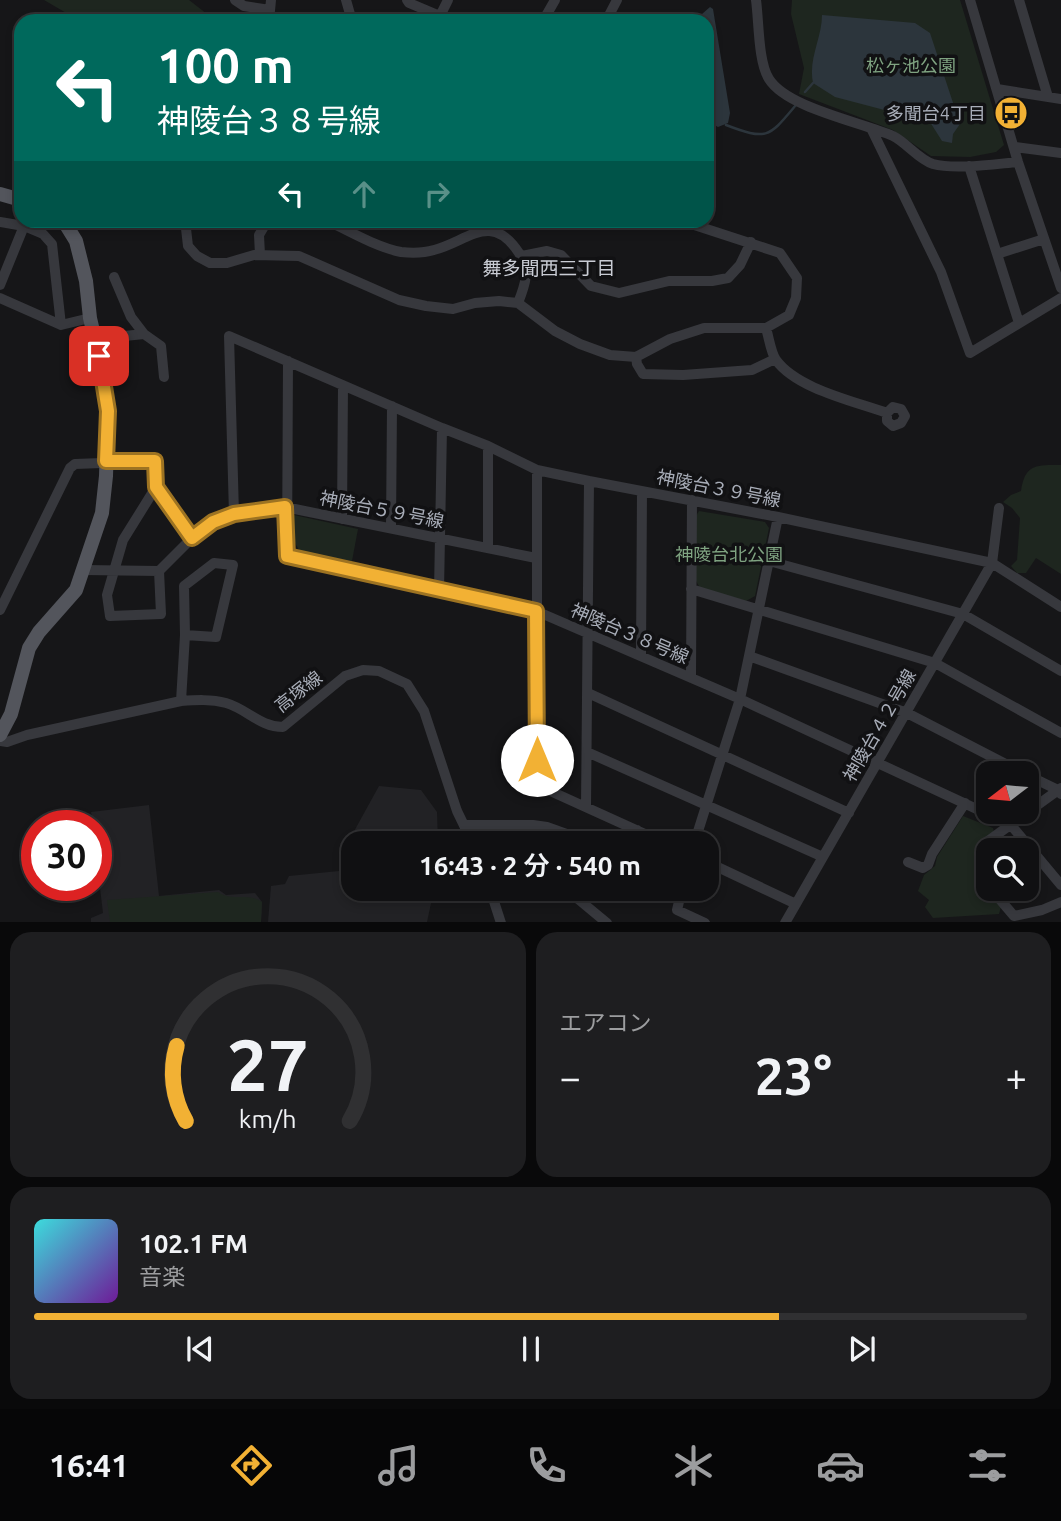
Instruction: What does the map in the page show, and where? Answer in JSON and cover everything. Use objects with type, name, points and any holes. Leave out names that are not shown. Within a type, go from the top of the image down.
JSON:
[{"type":"main road","points":[[1,734],[11,714],[29,648],[39,632],[76,590],[102,513],[108,411],[90,318],[86,281],[76,241],[68,228]]},
{"type":"street","points":[[235,0],[244,6],[270,10]]},
{"type":"street","points":[[407,0],[435,14]]},
{"type":"street","points":[[756,0],[767,77],[779,92],[896,137],[932,164],[969,166],[1018,162]]},
{"type":"street","points":[[970,0],[1018,162],[1061,288]]},
{"type":"street","points":[[1018,0],[1048,97]]},
{"type":"street","points":[[997,89],[1061,99]]},
{"type":"street","points":[[871,128],[941,272],[970,353],[1061,298]]},
{"type":"street","points":[[1015,147],[1061,153]]},
{"type":"street","points":[[969,166],[1019,323]]},
{"type":"street","points":[[0,285],[4,264],[23,228]]},
{"type":"street","points":[[29,228],[43,234],[52,244],[61,325]]},
{"type":"street","points":[[186,228],[188,246],[197,256],[210,263],[227,263],[260,255],[299,256],[399,300],[426,306],[453,309],[475,303],[517,303],[555,331],[580,344],[610,355],[636,357],[670,338],[704,328],[766,328],[789,314],[796,298],[797,278],[780,253],[705,228]]},
{"type":"street","points":[[260,255],[259,235],[263,228]]},
{"type":"street","points":[[345,228],[401,251],[433,250],[488,228]]},
{"type":"street","points":[[497,228],[522,256],[527,269],[526,281],[517,303]]},
{"type":"street","points":[[997,254],[1044,239]]},
{"type":"street","points":[[522,256],[547,251],[561,256],[591,286],[619,293],[669,281],[712,281],[728,278],[740,265],[751,242]]},
{"type":"street","points":[[114,277],[131,317],[144,334],[161,346],[164,377]]},
{"type":"street","points":[[0,298],[61,325],[90,318]]},
{"type":"street","points":[[766,328],[775,359],[806,383],[887,412]]},
{"type":"street","points":[[96,339],[144,334]]},
{"type":"street","name":"神陵台３９号線","points":[[234,514],[229,336],[488,446],[537,470],[778,517],[992,563],[1061,607]]},
{"type":"street","points":[[636,357],[643,373],[683,375],[752,370],[775,359]]},
{"type":"street","name":"神陵台３８号線","points":[[288,361],[285,507],[287,556],[536,611],[740,699],[1011,825],[1061,886]]},
{"type":"street","points":[[342,519],[343,384]]},
{"type":"street","points":[[391,528],[392,407]]},
{"type":"street","points":[[439,591],[442,428]]},
{"type":"street","points":[[488,446],[488,548]]},
{"type":"street","points":[[0,610],[70,468],[75,464],[155,461],[156,487],[192,538]]},
{"type":"street","points":[[467,825],[547,827],[586,841],[632,843],[637,830],[537,785],[537,470]]},
{"type":"street","points":[[586,807],[589,481]]},
{"type":"street","points":[[84,570],[115,570],[159,571],[161,614],[110,617],[107,595],[115,570],[122,540],[156,487]]},
{"type":"street","points":[[640,656],[642,491]]},
{"type":"street","points":[[691,678],[692,500]]},
{"type":"street","name":"神陵台５９号線","points":[[159,571],[192,538],[213,522],[234,514],[285,507],[536,558]]},
{"type":"street","points":[[992,563],[999,508]]},
{"type":"street","points":[[698,831],[740,699],[778,517]]},
{"type":"street","points":[[769,561],[963,614],[1061,671]]},
{"type":"street","points":[[181,701],[185,635],[184,586],[214,563],[233,565],[221,638],[185,635]]},
{"type":"street","name":"神陵台４２号線","points":[[785,922],[992,563]]},
{"type":"street","points":[[691,589],[935,663],[1057,731],[1061,719]]},
{"type":"street","points":[[749,656],[907,713],[1001,761]]},
{"type":"street","name":"高塚線","points":[[1,734],[7,742],[27,735],[181,701],[205,699],[229,704],[258,721],[274,727],[283,727],[345,676],[363,670],[379,671],[407,684],[415,694],[424,711],[457,811],[469,831]]},
{"type":"street","points":[[588,693],[849,813]]},
{"type":"street","points":[[587,752],[823,857]]},
{"type":"street","points":[[992,838],[1060,791],[1040,781]]},
{"type":"street","points":[[908,862],[923,868],[928,865],[932,854],[965,803]]},
{"type":"street","points":[[501,825],[506,831]]},
{"type":"street","points":[[719,868],[796,904]]},
{"type":"street","points":[[494,901],[501,922]]},
{"type":"street","points":[[581,901],[607,922]]},
{"type":"street","points":[[679,901],[677,910],[705,922]]},
{"type":"street","points":[[1002,901],[1014,916],[1042,910],[1061,902]]},
{"type":"shaded area","points":[[710,7],[713,9],[714,14],[702,14]]},
{"type":"shaded area","points":[[714,15],[730,113],[728,123],[718,127],[714,125]]},
{"type":"shaded area","points":[[822,15],[915,23],[930,33],[960,124],[953,134],[952,143],[942,141],[930,122],[835,97],[813,83],[812,65]]},
{"type":"shaded area","points":[[379,786],[421,790],[437,812],[438,831],[354,831]]},
{"type":"shaded area","points":[[149,805],[159,896],[219,890],[226,895],[255,893],[262,902],[261,922],[91,922],[91,918],[103,913],[102,901],[112,901],[112,810],[108,810]]},
{"type":"shaded area","points":[[341,871],[341,901],[431,901],[427,922],[268,922],[271,886],[285,884],[289,876]]},
{"type":"green space","points":[[44,0],[189,0],[207,14],[68,14]]},
{"type":"green space","name":"松ヶ池公園","points":[[792,0],[960,0],[1004,145],[996,152],[970,157],[931,156],[893,130],[799,94],[804,68],[791,14]]},
{"type":"green space","points":[[1061,465],[1061,574],[1036,558],[1026,573],[1017,573],[1011,566],[1017,560],[1020,518],[1003,502],[1021,491],[1025,476],[1033,468]]},
{"type":"green space","name":"神陵台北公園","points":[[699,511],[765,522],[769,528],[755,596],[746,601],[700,588],[696,581],[696,516]]},
{"type":"green space","points":[[294,515],[358,529],[352,561],[300,552],[293,539]]},
{"type":"green space","points":[[963,816],[976,821],[976,824],[993,828],[994,832],[985,838],[976,838],[976,901],[996,901],[1001,907],[999,914],[933,918],[925,907],[929,900],[918,891],[924,875],[935,866],[937,857]]},
{"type":"green space","points":[[218,892],[262,902],[261,922],[110,922],[107,901]]},
{"type":"waterway","points":[[805,92],[813,83]]},
{"type":"waterway","points":[[726,125],[751,133],[767,133],[780,124],[796,105]]},
{"type":"place","name":"多聞台4丁目","points":[[1011,113]]},
{"type":"district","name":"舞多聞西三丁目","points":[[549,268]]},
{"type":"route","points":[[99,356],[108,411],[106,461],[155,461],[156,487],[192,538],[213,522],[234,514],[285,507],[287,556],[363,575],[536,611],[537,760]]}]
